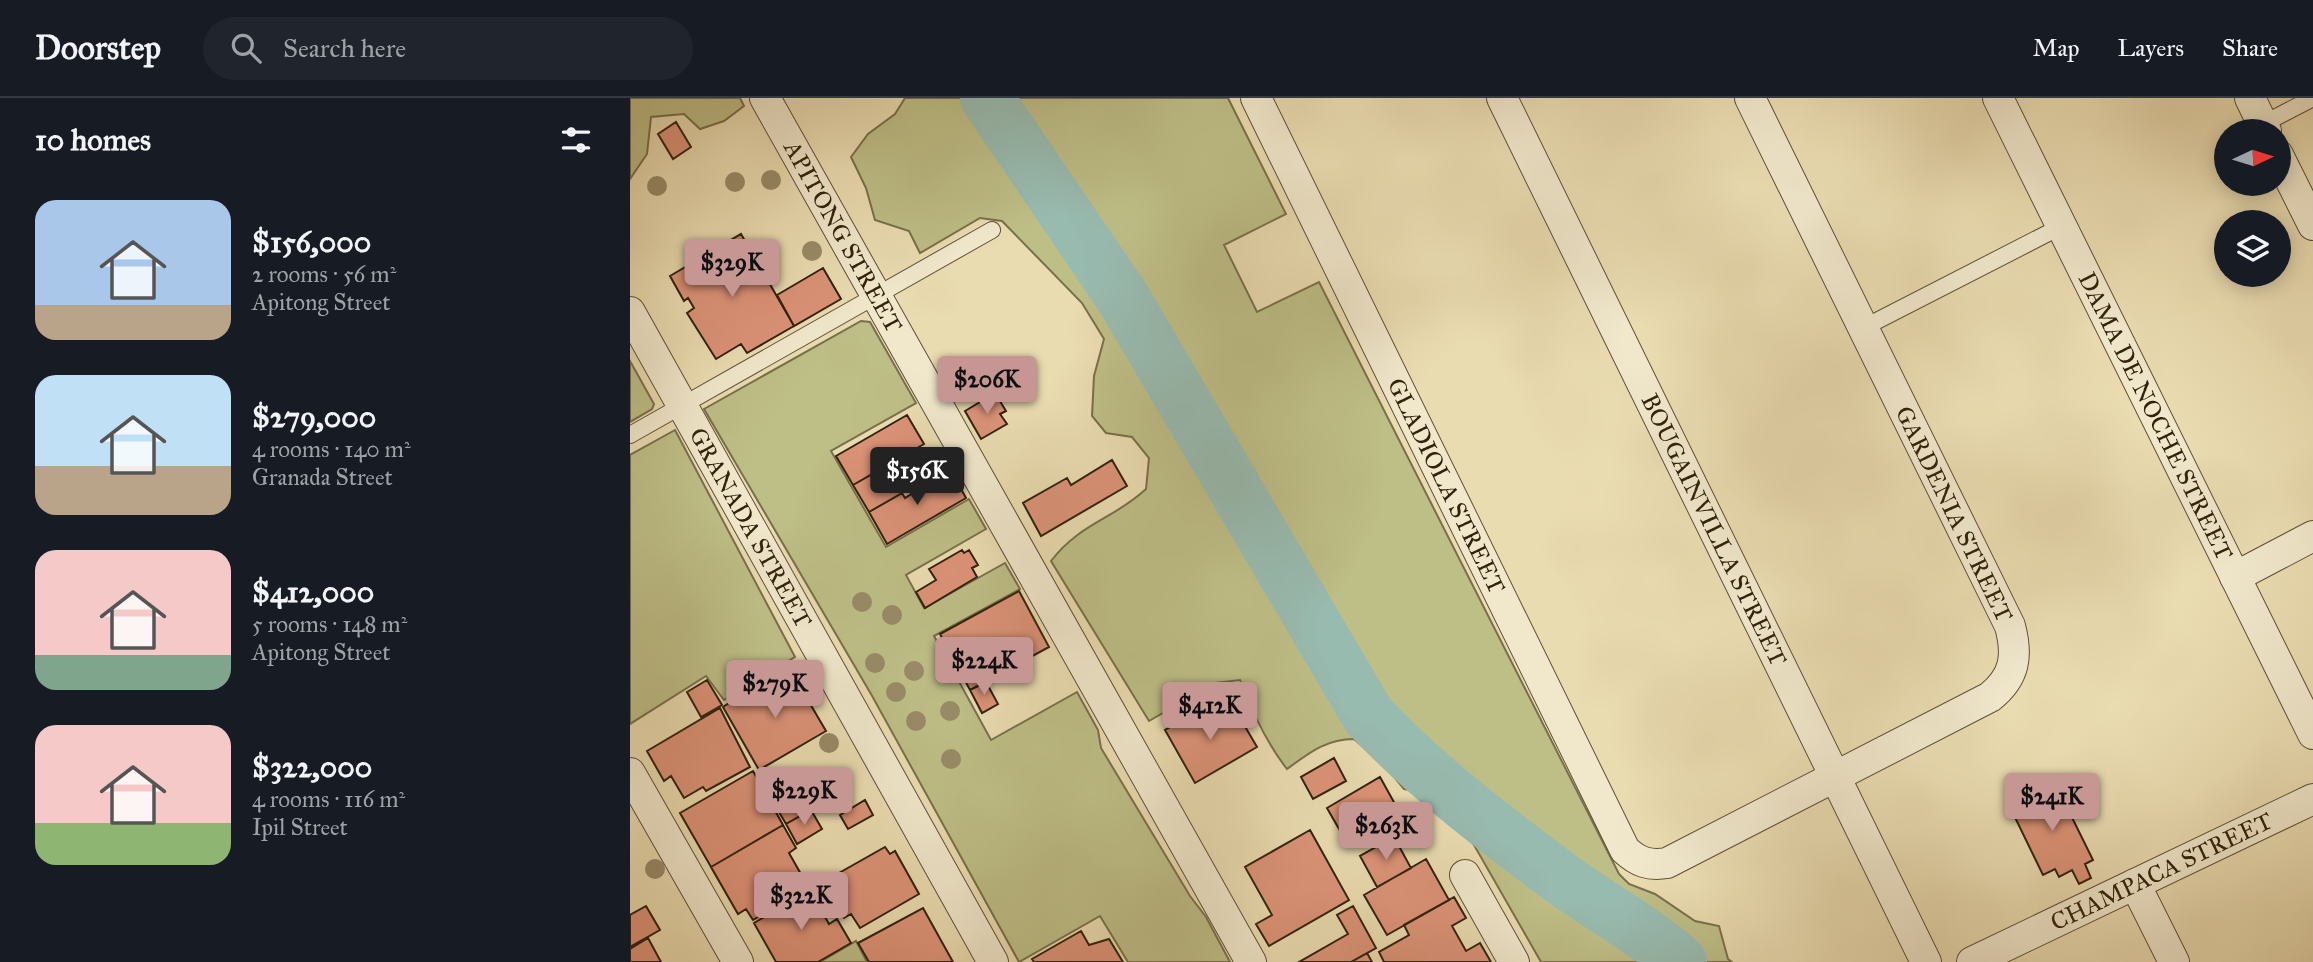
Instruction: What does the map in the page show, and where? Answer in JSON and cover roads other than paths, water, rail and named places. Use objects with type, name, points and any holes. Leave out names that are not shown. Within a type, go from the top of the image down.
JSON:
[{"type":"street","name":"APITONG STREET","points":[[765,98],[1251,962]]},
{"type":"street","name":"GLADIOLA STREET","points":[[1256,98],[1625,850],[1646,864]]},
{"type":"street","name":"BOUGAINVILLA STREET","points":[[1502,98],[1926,962]]},
{"type":"street","name":"GARDENIA STREET","points":[[1646,864],[1667,863],[1990,697],[2005,685],[2013,669],[2016,647],[2010,626],[1750,98]]},
{"type":"street","name":"DAMA DE NOCHE STREET","points":[[1998,98],[2313,734]]},
{"type":"street","points":[[2291,181],[2313,225]]},
{"type":"street","name":"GRANADA STREET","points":[[630,312],[993,962]]},
{"type":"street","points":[[2235,577],[2313,537]]},
{"type":"street","points":[[630,773],[738,962]]},
{"type":"street","name":"CHAMPACA STREET","points":[[1972,962],[2313,799]]},
{"type":"street","points":[[1465,875],[1514,962]]},
{"type":"street","points":[[2135,884],[2174,962]]},
{"type":"lane","points":[[2260,118],[2313,98]]},
{"type":"lane","points":[[1863,328],[2062,226]]},
{"type":"lane","points":[[630,435],[992,230]]},
{"type":"waterway","points":[[987,98],[1123,298],[1368,715],[1411,758],[1482,817],[1554,873],[1650,938],[1680,962]]}]
